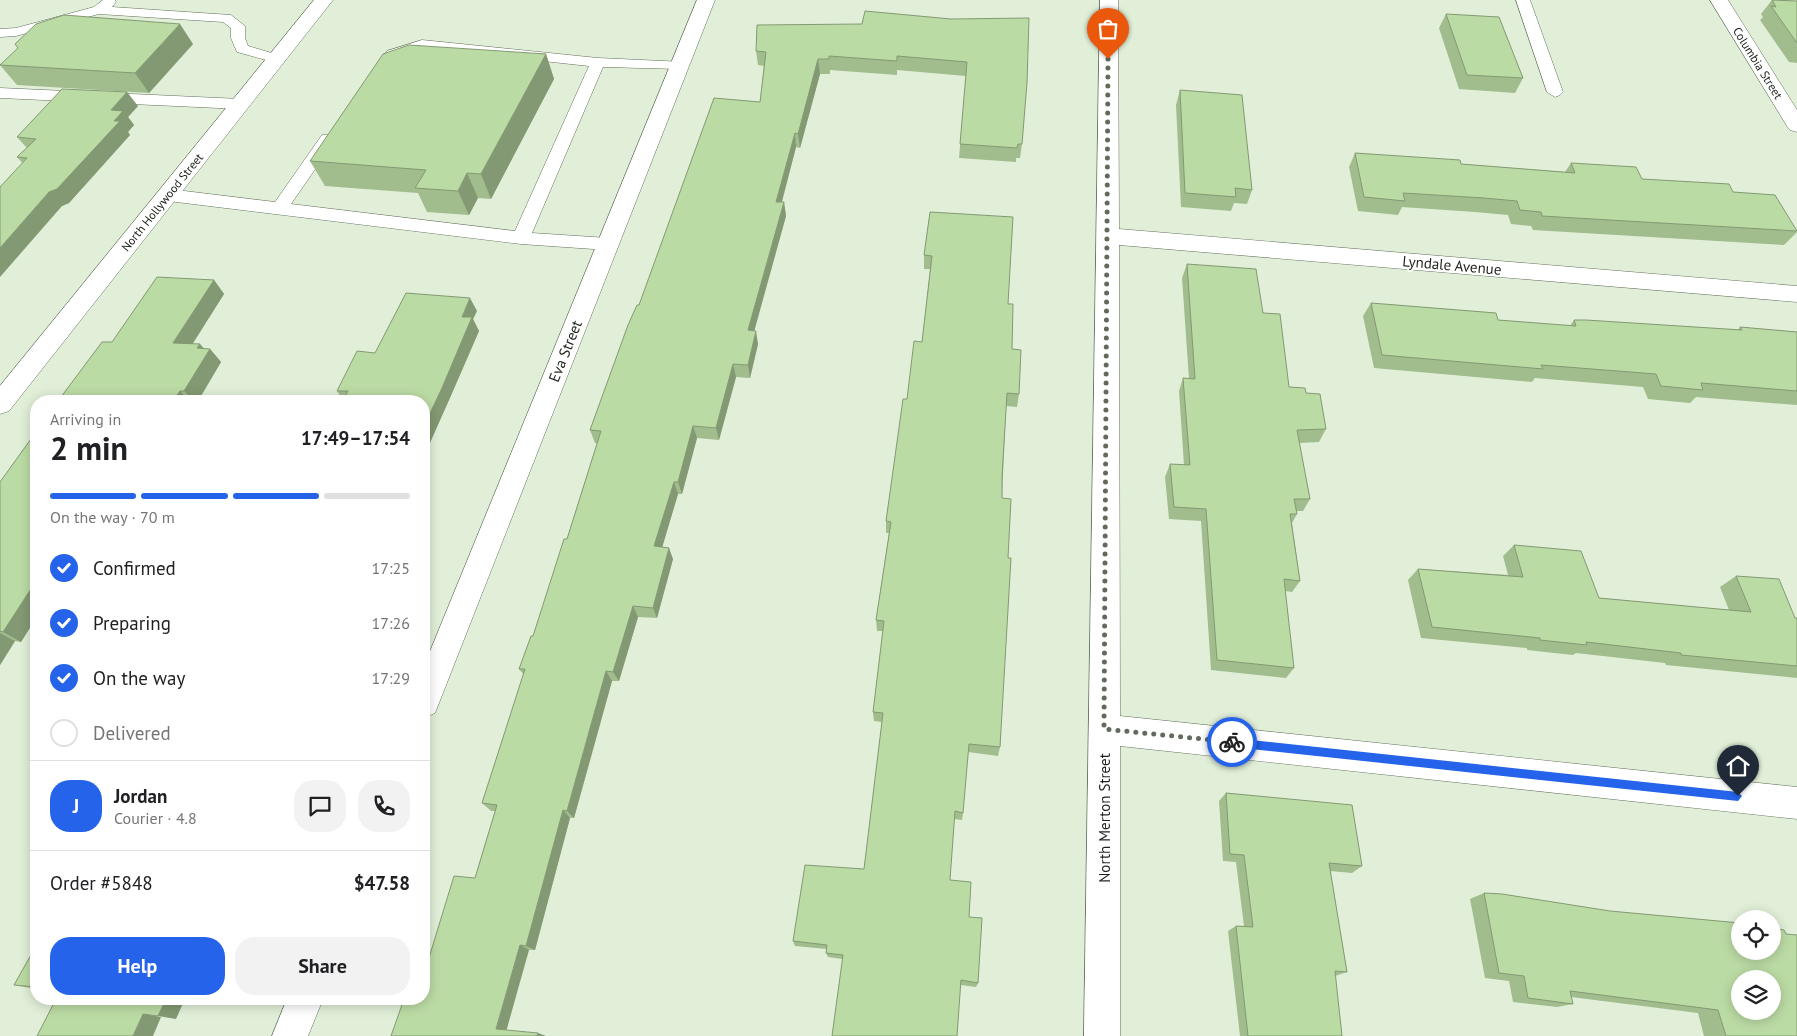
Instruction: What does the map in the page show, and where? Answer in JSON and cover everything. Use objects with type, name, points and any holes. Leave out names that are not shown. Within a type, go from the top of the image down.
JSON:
[{"type":"street","name":"North Hollywood Street","points":[[0,404],[324,0]]},
{"type":"street","name":"Eva Street","points":[[430,687],[706,0]]},
{"type":"street","name":"North Merton Street","points":[[1102,1036],[1108,0]]},
{"type":"street","name":"Columbia Street","points":[[1720,0],[1797,126]]},
{"type":"street","name":"Lyndale Avenue","points":[[1107,236],[1797,294]]},
{"type":"street","points":[[1104,729],[1797,803]]},
{"type":"street","points":[[290,1036],[303,1005]]},
{"type":"lane","points":[[99,10],[110,0]]},
{"type":"lane","points":[[1523,0],[1555,92]]},
{"type":"lane","points":[[0,33],[16,32],[99,10],[226,18],[238,26],[238,38],[242,49],[277,59]]},
{"type":"lane","points":[[381,63],[386,55],[422,44],[598,62],[680,65]]},
{"type":"lane","points":[[521,238],[598,62]]},
{"type":"lane","points":[[0,92],[241,104]]},
{"type":"lane","points":[[279,209],[336,128]]},
{"type":"lane","points":[[168,195],[521,238],[608,244]]},
{"type":"building","points":[[1772,0],[1797,1],[1797,43],[1771,6],[1776,7]]},
{"type":"building","points":[[865,11],[951,19],[1029,18],[1027,83],[1022,144],[1018,144],[1017,148],[960,144],[967,62],[897,56],[897,61],[829,56],[829,59],[818,59],[798,134],[795,133],[776,202],[784,202],[748,330],[756,331],[748,365],[733,364],[716,428],[693,426],[678,482],[674,482],[654,546],[669,548],[653,608],[633,606],[613,672],[606,671],[567,811],[563,810],[526,946],[520,945],[496,1029],[538,1033],[537,1036],[391,1036],[402,1005],[430,1005],[430,954],[454,876],[475,878],[497,805],[482,803],[525,669],[519,669],[531,636],[533,636],[564,539],[567,539],[601,431],[590,430],[628,325],[637,305],[639,305],[714,98],[760,102],[766,52],[756,51],[757,25],[862,24]]},
{"type":"building","points":[[1446,14],[1499,17],[1523,78],[1467,75]]},
{"type":"building","points":[[64,15],[180,24],[135,73],[0,65],[18,48],[15,44],[36,24]]},
{"type":"building","points":[[409,45],[546,54],[481,174],[467,173],[458,191],[415,188],[426,170],[310,161],[383,54]]},
{"type":"building","points":[[62,89],[127,92],[111,110],[123,111],[114,121],[120,121],[57,189],[49,192],[0,248],[0,187],[27,158],[17,157],[36,139],[17,137]]},
{"type":"building","points":[[1180,90],[1242,95],[1252,190],[1235,188],[1236,197],[1185,193]]},
{"type":"building","points":[[1355,153],[1460,160],[1461,164],[1575,173],[1571,163],[1636,167],[1642,179],[1729,184],[1733,192],[1775,195],[1797,231],[1542,216],[1541,212],[1520,210],[1517,201],[1484,198],[1403,193],[1405,201],[1364,197]]},
{"type":"building","points":[[930,212],[1013,217],[1008,304],[1013,304],[1012,349],[1021,350],[1019,394],[1007,393],[1002,477],[1002,498],[1011,499],[1008,558],[1011,558],[1000,747],[969,744],[963,813],[955,811],[950,880],[971,882],[969,917],[982,918],[978,983],[961,980],[957,1036],[832,1036],[843,955],[826,953],[827,945],[793,941],[805,865],[864,869],[883,713],[873,712],[884,621],[876,620],[891,522],[886,521],[903,399],[907,399],[914,341],[922,342],[932,256],[924,255]]},
{"type":"building","points":[[1187,264],[1256,269],[1263,313],[1280,314],[1289,387],[1305,388],[1306,393],[1320,394],[1326,429],[1297,430],[1310,499],[1294,499],[1297,514],[1290,514],[1300,581],[1284,579],[1294,668],[1217,660],[1206,509],[1174,507],[1170,464],[1190,465],[1183,378],[1195,379]]},
{"type":"building","points":[[157,277],[214,280],[173,343],[200,344],[197,348],[210,349],[184,391],[180,391],[177,395],[62,395],[102,342],[112,342]]},
{"type":"building","points":[[406,293],[470,298],[462,317],[472,317],[430,413],[430,395],[346,395],[348,391],[337,391],[357,351],[375,353]]},
{"type":"building","points":[[1371,303],[1496,313],[1498,320],[1576,326],[1574,320],[1742,330],[1740,327],[1797,332],[1797,391],[1701,383],[1703,390],[1661,386],[1656,374],[1541,365],[1543,369],[1382,355]]},
{"type":"building","points":[[30,440],[30,590],[3,632],[0,631],[0,482]]},
{"type":"building","points":[[1514,545],[1581,551],[1599,598],[1751,612],[1736,576],[1779,579],[1795,618],[1797,618],[1797,666],[1432,627],[1418,569],[1523,577]]},
{"type":"building","points":[[1226,793],[1352,805],[1362,866],[1329,863],[1347,972],[1335,971],[1342,1036],[1248,1036],[1236,926],[1253,927],[1244,855],[1230,854]]},
{"type":"building","points":[[1484,893],[1502,894],[1610,911],[1731,922],[1731,960],[1781,960],[1781,930],[1784,930],[1786,934],[1797,935],[1797,1036],[1726,1036],[1718,1010],[1570,991],[1573,1004],[1528,998],[1524,976],[1499,973]]},
{"type":"building","points":[[30,957],[30,986],[14,985]]},
{"type":"building","points":[[53,1005],[163,1005],[158,1016],[143,1014],[133,1036],[37,1036]]},
{"type":"way so far","points":[[1108,59],[1104,729],[1232,742]]},
{"type":"route","points":[[1232,742],[1738,796]]}]
